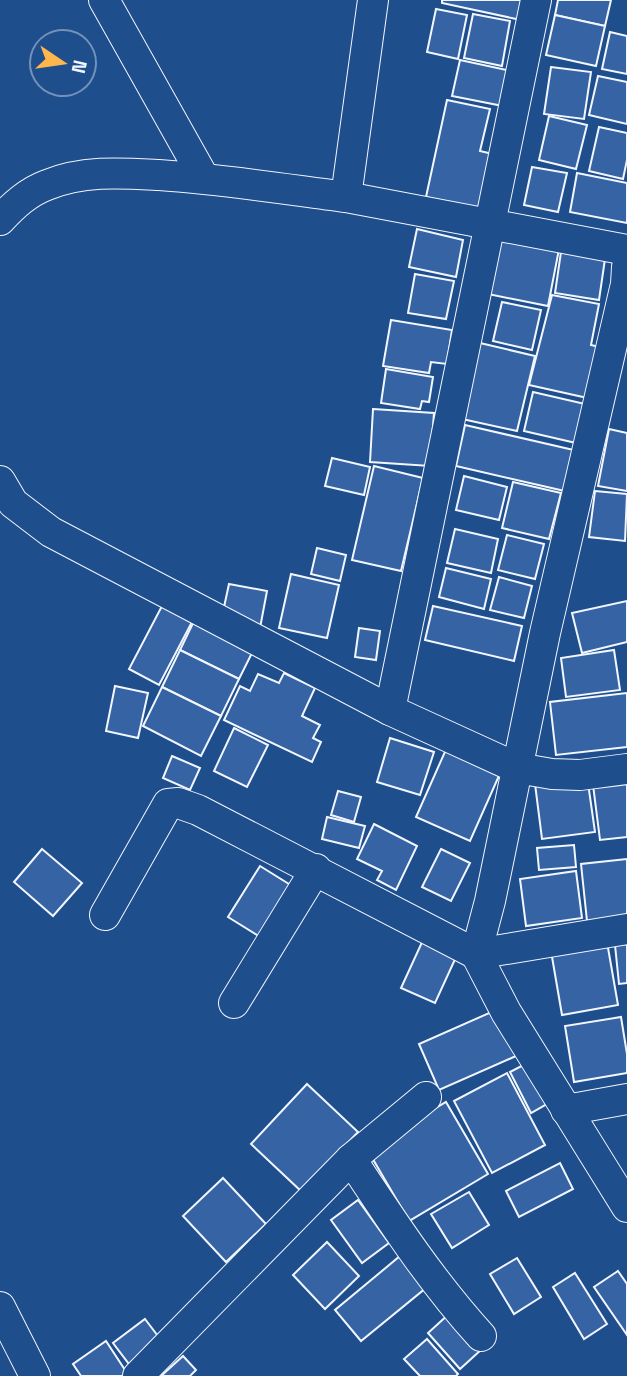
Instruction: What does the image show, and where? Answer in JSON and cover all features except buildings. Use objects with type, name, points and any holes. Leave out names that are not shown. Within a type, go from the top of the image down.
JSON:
[{"type":"street","points":[[104,0],[204,178]]},
{"type":"street","points":[[346,197],[373,0]]},
{"type":"street","points":[[390,710],[536,0]]},
{"type":"street","points":[[0,220],[17,202],[46,185],[67,178],[109,172],[204,178],[346,197],[627,250]]},
{"type":"street","points":[[476,954],[490,901],[545,633],[627,267]]},
{"type":"street","points":[[0,481],[13,503],[51,532],[390,710],[517,768],[580,775],[627,769]]},
{"type":"street","points":[[105,915],[168,804],[178,803],[198,810],[316,869],[476,954],[506,1012],[627,1207]]},
{"type":"street","points":[[234,1003],[316,869]]},
{"type":"street","points":[[476,954],[627,929]]},
{"type":"street","points":[[138,1376],[351,1159],[426,1097]]},
{"type":"street","points":[[566,1110],[627,1099]]},
{"type":"street","points":[[351,1159],[423,1266],[448,1300],[481,1336]]},
{"type":"street","points":[[0,1307],[35,1376]]}]
